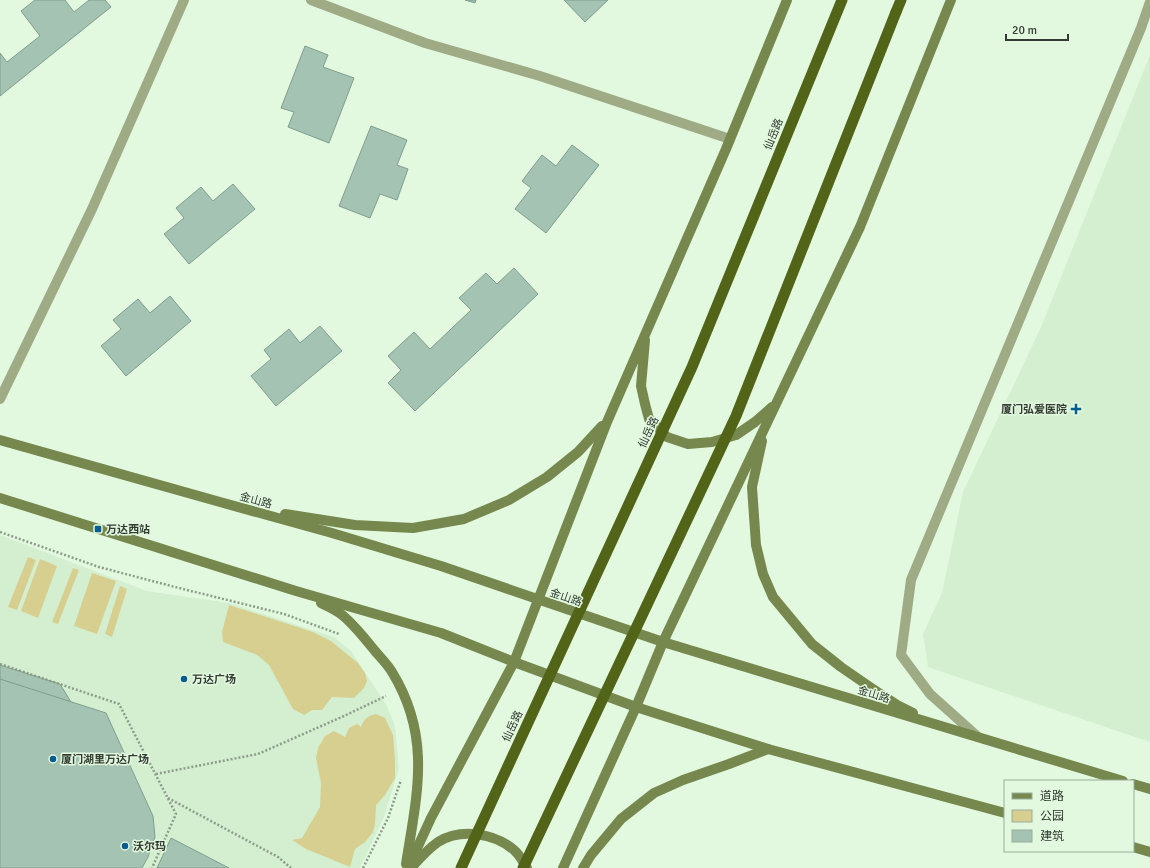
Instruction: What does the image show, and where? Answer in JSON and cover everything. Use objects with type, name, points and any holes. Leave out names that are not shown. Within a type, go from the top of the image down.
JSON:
[{"type":"highway","name":"仙岳路","points":[[461,868],[692,367],[842,0]]},
{"type":"highway","points":[[523,868],[736,416],[901,0]]},
{"type":"main road","points":[[407,868],[431,818],[514,662],[606,422],[730,139],[787,0]]},
{"type":"main road","points":[[563,868],[636,707],[662,642],[860,227],[951,0]]},
{"type":"main road","points":[[646,330],[641,386],[649,419],[668,437],[688,444],[712,442],[736,435],[755,422],[776,404]]},
{"type":"main road","points":[[220,502],[355,525],[413,528],[464,519],[509,500],[547,477],[578,452],[606,422]]},
{"type":"main road","points":[[766,423],[752,487],[756,545],[763,574],[773,597],[812,644],[841,667],[897,705],[940,726]]},
{"type":"main road","name":"金山路","points":[[0,440],[332,533],[441,566],[662,642],[1119,780]]},
{"type":"main road","points":[[0,498],[296,591],[441,633],[514,662],[636,707],[768,749],[1004,813]]},
{"type":"main road","points":[[296,591],[339,612],[366,640],[392,671],[407,701],[416,730],[419,763],[417,800],[407,868]]},
{"type":"main road","points":[[583,868],[591,855],[620,820],[654,793],[683,780],[768,749]]},
{"type":"main road","points":[[1134,784],[1150,789]]},
{"type":"main road","points":[[411,868],[438,842],[454,835],[470,833],[496,839],[514,850],[527,868]]},
{"type":"main road","points":[[1134,848],[1150,852]]},
{"type":"street","points":[[0,399],[92,209],[184,0]]},
{"type":"street","points":[[311,0],[425,42],[540,76],[730,139]]},
{"type":"street","points":[[978,737],[930,694],[901,655],[911,580],[1141,28],[1150,2]]},
{"type":"path","points":[[0,532],[100,567],[284,614],[339,634]]},
{"type":"path","points":[[0,664],[119,704],[176,814],[152,868]]},
{"type":"path","points":[[156,774],[258,754],[386,696],[383,691]]},
{"type":"path","points":[[363,868],[388,818],[403,773]]},
{"type":"path","points":[[168,798],[278,857],[291,868]]},
{"type":"shaded area","name":"厦门弘爱医院","points":[[1150,55],[1150,742],[928,667],[923,634],[942,593],[963,492],[1041,327]]},
{"type":"shaded area","name":"万达广场","points":[[0,535],[147,591],[229,603],[334,637],[351,651],[387,706],[395,726],[399,769],[384,817],[360,868],[0,868]]},
{"type":"green space","points":[[28,557],[36,560],[17,610],[8,607]]},
{"type":"green space","points":[[40,559],[57,566],[38,618],[21,611]]},
{"type":"green space","points":[[73,568],[79,570],[58,624],[52,622]]},
{"type":"green space","points":[[92,573],[116,581],[97,634],[74,626]]},
{"type":"green space","points":[[120,586],[127,589],[112,637],[105,634]]},
{"type":"green space","points":[[229,605],[313,632],[331,641],[358,663],[365,673],[367,681],[364,688],[354,698],[332,697],[322,710],[312,710],[304,715],[293,709],[269,665],[257,655],[223,642],[222,632]]},
{"type":"green space","points":[[376,714],[385,718],[393,735],[395,778],[385,795],[376,805],[373,832],[365,842],[355,849],[350,867],[306,849],[292,840],[302,838],[320,807],[321,783],[316,758],[318,748],[325,736],[334,731],[345,737],[349,728],[357,724],[361,727],[366,718]]},
{"type":"building","points":[[35,0],[65,0],[74,12],[89,0],[105,0],[111,7],[0,96],[0,53],[7,62],[40,36],[21,11]]},
{"type":"building","points":[[465,0],[476,0],[475,3]]},
{"type":"building","points":[[564,0],[608,0],[585,22]]},
{"type":"building","points":[[305,46],[328,55],[323,67],[354,78],[329,143],[288,127],[294,112],[281,108]]},
{"type":"building","points":[[371,126],[407,140],[397,165],[408,169],[397,200],[380,194],[370,218],[339,206]]},
{"type":"building","points":[[572,145],[599,165],[546,233],[515,209],[531,188],[522,181],[542,155],[556,166]]},
{"type":"building","points":[[233,184],[255,209],[189,264],[164,234],[184,218],[176,208],[201,187],[213,201]]},
{"type":"building","points":[[514,268],[538,294],[415,411],[388,383],[401,370],[388,356],[414,332],[430,349],[471,310],[459,298],[486,273],[497,284]]},
{"type":"building","points":[[170,296],[191,321],[126,376],[101,346],[121,329],[113,320],[138,299],[150,313]]},
{"type":"building","points":[[320,326],[342,351],[276,406],[251,376],[271,359],[264,350],[289,329],[300,343]]},
{"type":"building","name":"厦门湖里万达广场","points":[[0,665],[60,684],[152,835],[138,868],[0,868]]},
{"type":"building","name":"厦门湖里万达广场","points":[[0,679],[106,713],[153,816],[155,837],[148,857],[142,868],[0,868]]},
{"type":"building","points":[[171,838],[229,868],[157,868]]},
{"type":"place","name":"厦门弘爱医院","points":[[1076,409]]},
{"type":"place","name":"万达西站","points":[[98,529]]},
{"type":"place","name":"万达广场","points":[[184,679]]},
{"type":"place","name":"厦门湖里万达广场","points":[[53,759]]},
{"type":"place","name":"沃尔玛","points":[[125,846]]}]
